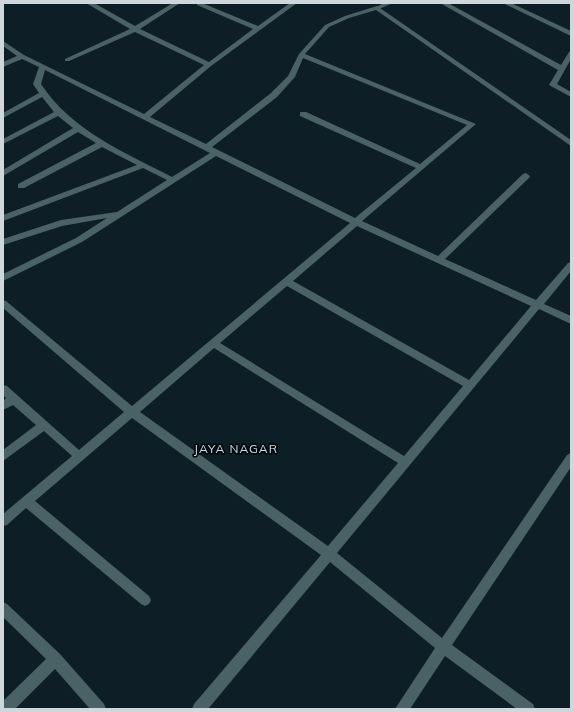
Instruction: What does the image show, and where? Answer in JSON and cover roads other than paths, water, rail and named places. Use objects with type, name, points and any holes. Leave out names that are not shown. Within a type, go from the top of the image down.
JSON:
[{"type":"street","points":[[89,3],[135,29],[209,65]]},
{"type":"street","points":[[67,60],[135,29],[177,3]]},
{"type":"street","points":[[199,3],[258,29]]},
{"type":"street","points":[[146,116],[209,65],[294,3]]},
{"type":"street","points":[[208,147],[274,95],[291,77],[301,55],[332,23],[390,3]]},
{"type":"street","points":[[443,3],[562,69]]},
{"type":"street","points":[[506,3],[571,34]]},
{"type":"street","points":[[377,8],[571,144]]},
{"type":"street","points":[[3,43],[22,56],[146,116],[356,222],[571,320]]},
{"type":"street","points":[[571,53],[553,85],[571,95]]},
{"type":"street","points":[[3,521],[472,124],[301,55]]},
{"type":"street","points":[[3,65],[22,56]]},
{"type":"street","points":[[43,66],[37,80],[43,94],[57,113],[77,129],[172,180]]},
{"type":"street","points":[[3,116],[43,94]]},
{"type":"street","points":[[3,142],[57,113]]},
{"type":"street","points":[[303,114],[421,167]]},
{"type":"street","points":[[3,173],[77,129]]},
{"type":"street","points":[[21,186],[103,143]]},
{"type":"street","points":[[3,278],[79,240],[217,152]]},
{"type":"street","points":[[3,218],[145,165]]},
{"type":"street","points":[[439,260],[526,176]]},
{"type":"street","points":[[3,242],[61,223],[120,213]]},
{"type":"street","points":[[199,709],[571,265]]},
{"type":"street","points":[[286,281],[470,385]]},
{"type":"street","points":[[3,304],[132,412],[329,554],[445,648],[528,709]]},
{"type":"street","points":[[213,343],[406,462]]},
{"type":"street","points":[[3,389],[79,456]]},
{"type":"street","points":[[3,406],[14,399]]},
{"type":"street","points":[[3,456],[44,425]]},
{"type":"street","points":[[402,709],[445,648],[571,458]]},
{"type":"street","points":[[26,501],[145,600]]},
{"type":"street","points":[[3,608],[55,659],[99,709]]},
{"type":"street","points":[[5,709],[55,659]]},
{"type":"district","name":"JAYA NAGAR","points":[[236,448]]}]
